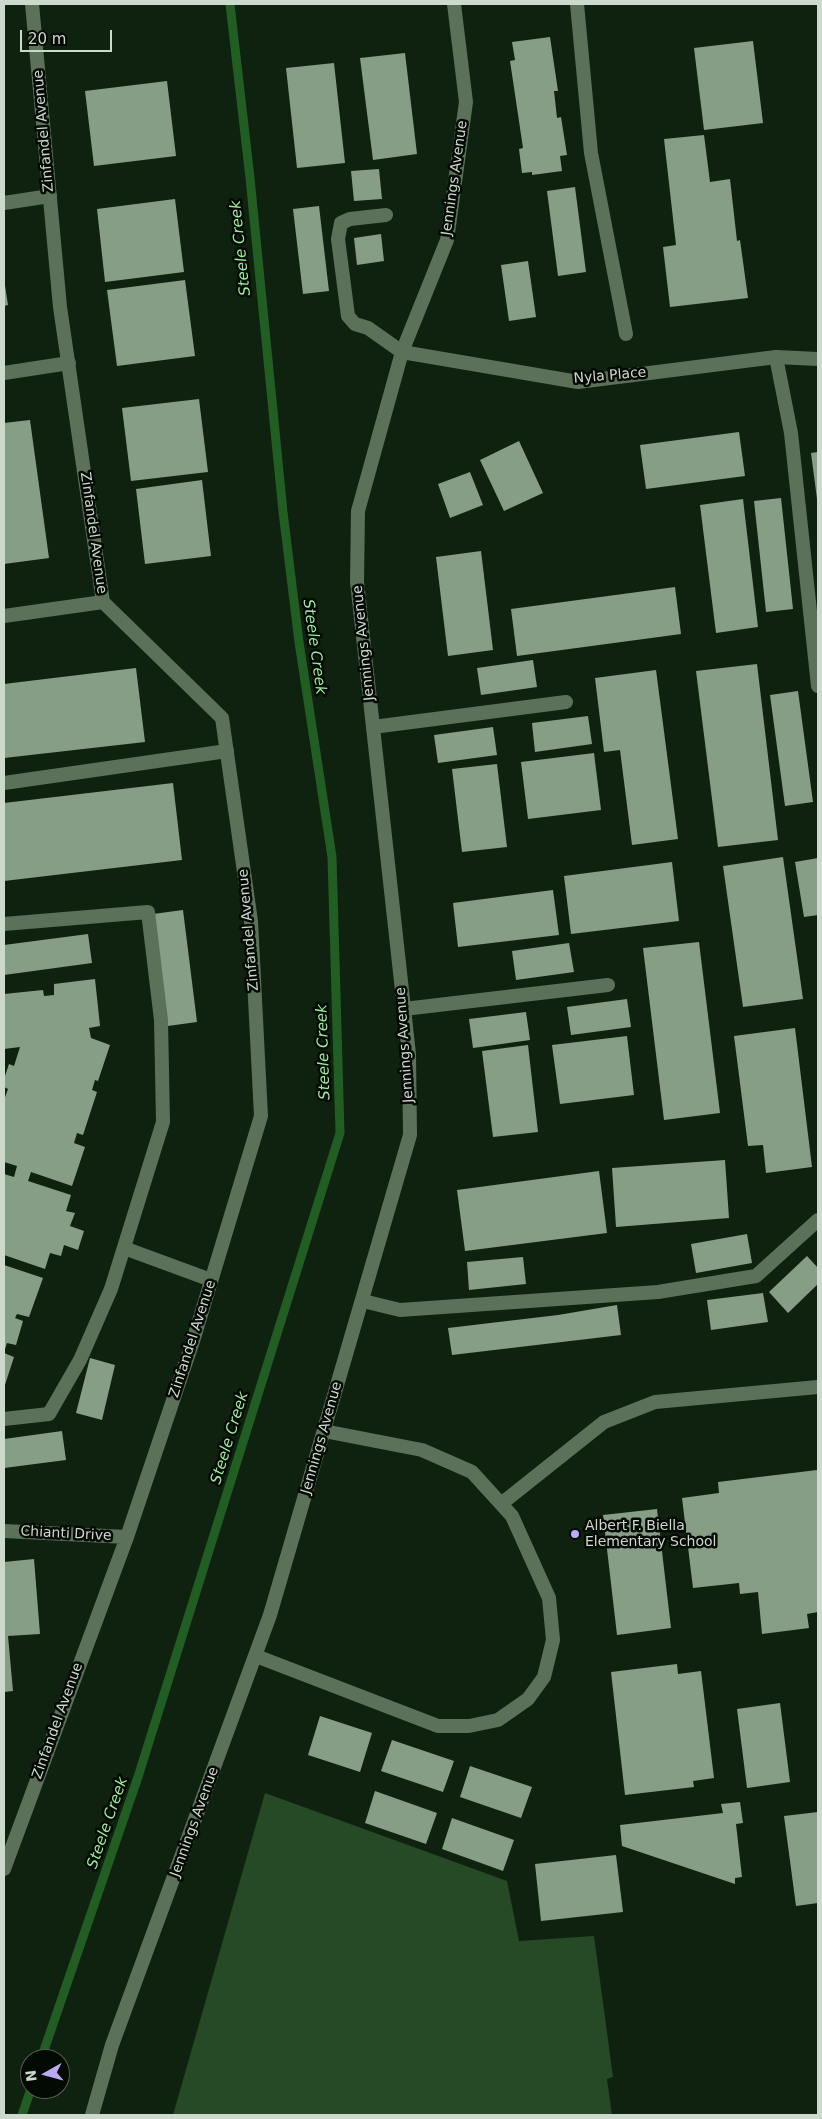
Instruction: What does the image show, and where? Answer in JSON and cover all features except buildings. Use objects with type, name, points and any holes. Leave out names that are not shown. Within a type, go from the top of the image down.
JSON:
[{"type":"street","name":"Zinfandel Avenue","points":[[4,1869],[127,1537],[212,1280],[261,1116],[251,922],[222,718],[103,602],[60,307],[32,4]]},
{"type":"street","name":"Jennings Avenue","points":[[92,2115],[112,2045],[256,1656],[363,1301],[410,1135],[409,1054],[357,582],[358,511],[402,352],[447,240],[466,102],[454,4]]},
{"type":"street","points":[[577,4],[591,153],[626,334]]},
{"type":"street","points":[[4,203],[50,196]]},
{"type":"street","points":[[386,215],[350,219],[341,223],[338,239],[348,316],[356,324],[368,328],[402,352]]},
{"type":"street","name":"Nyla Place","points":[[402,352],[578,382],[776,357],[818,358]]},
{"type":"street","points":[[776,357],[791,433],[818,686]]},
{"type":"street","points":[[4,373],[69,363]]},
{"type":"street","points":[[4,616],[103,602]]},
{"type":"street","points":[[373,727],[566,702]]},
{"type":"street","points":[[4,784],[227,751]]},
{"type":"street","points":[[4,924],[148,912],[161,1020],[163,1122],[111,1289],[80,1360],[49,1414],[4,1419]]},
{"type":"street","points":[[404,1009],[608,985]]},
{"type":"street","points":[[363,1301],[400,1310],[658,1292],[756,1276],[818,1220]]},
{"type":"street","points":[[124,1248],[212,1280]]},
{"type":"street","points":[[502,1504],[604,1422],[655,1402],[818,1387]]},
{"type":"street","points":[[256,1656],[438,1726],[468,1726],[498,1720],[528,1699],[544,1677],[553,1640],[549,1598],[512,1516],[502,1504],[472,1472],[422,1450],[324,1431]]},
{"type":"street","name":"Chianti Drive","points":[[4,1531],[127,1537]]},
{"type":"green space","points":[[265,1793],[507,1881],[519,1941],[594,1936],[613,2077],[607,2079],[612,2115],[173,2115]]},
{"type":"waterway","name":"Steele Creek","points":[[44,2049],[138,1777],[340,1133],[332,857],[299,642],[283,512],[250,178],[230,4]]},
{"type":"waterway","name":"Steele Creek","points":[[22,2115],[28,2099]]},
{"type":"place","name":"Albert F. Biella Elementary School","points":[[575,1534]]}]
